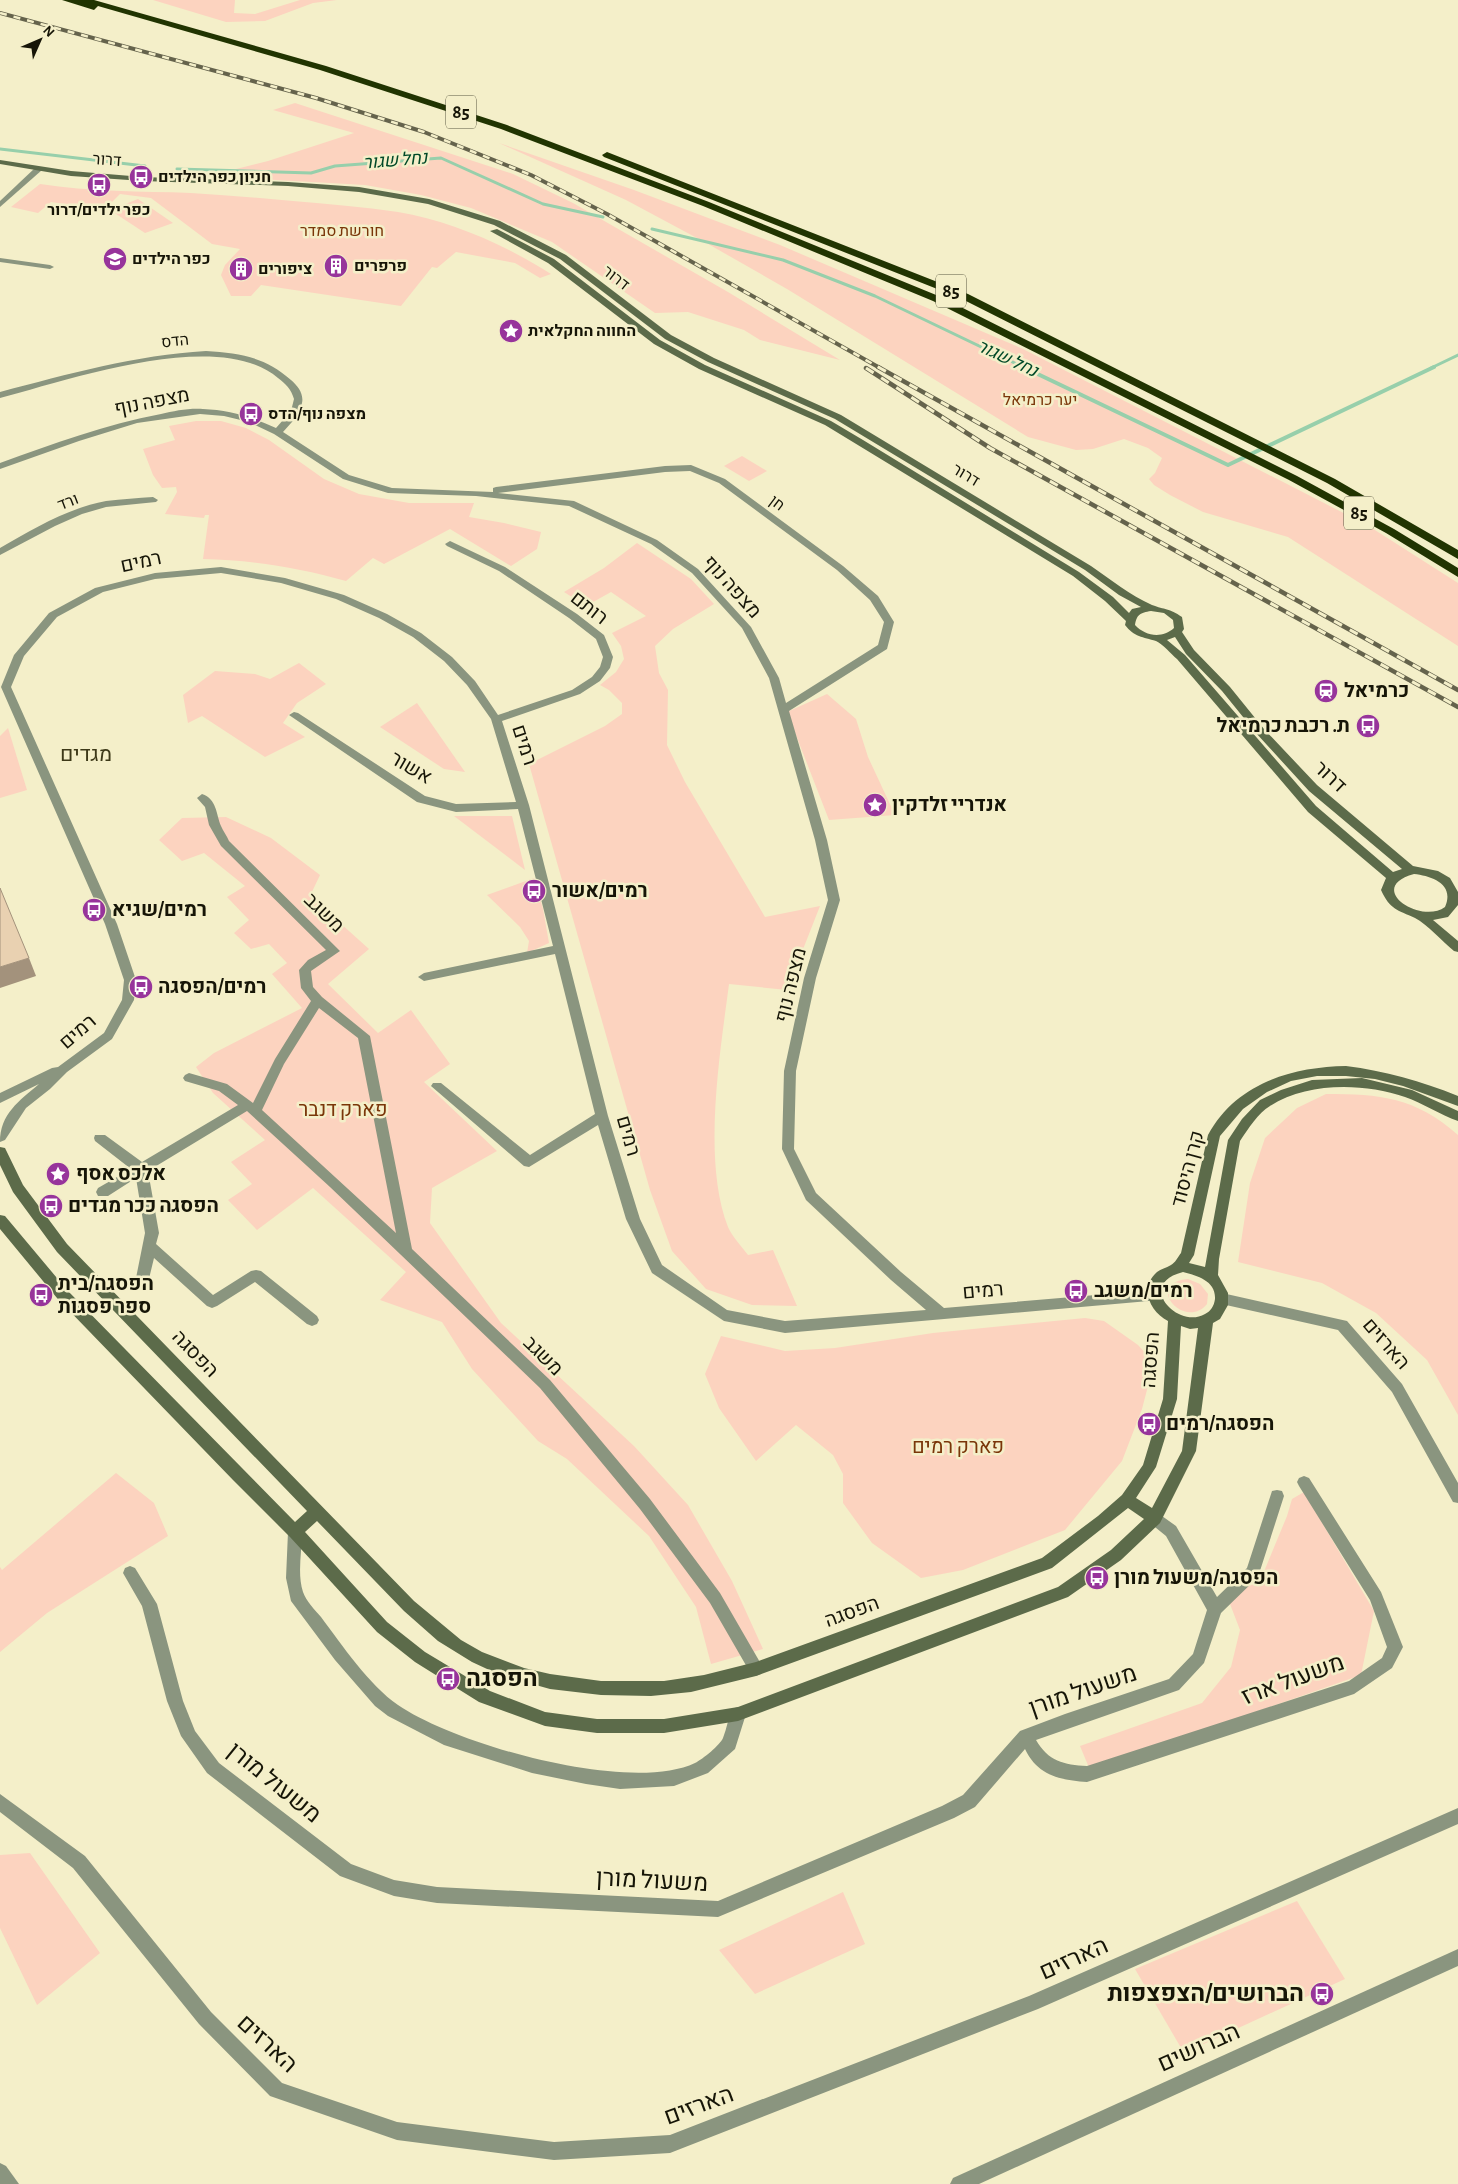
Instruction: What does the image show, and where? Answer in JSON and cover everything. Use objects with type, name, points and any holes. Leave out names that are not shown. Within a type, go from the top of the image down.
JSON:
[{"type":"highway","points":[[66,0],[214,37]]},
{"type":"highway","name":"85","points":[[85,0],[337,73],[457,111],[549,143],[706,204],[937,299],[1242,451],[1358,512],[1458,573]]},
{"type":"highway","name":"85","points":[[111,0],[413,88],[578,145]]},
{"type":"highway","points":[[139,6],[227,33]]},
{"type":"highway","name":"85","points":[[594,151],[635,165],[964,296],[1364,500],[1458,555]]},
{"type":"street","name":"דרור","points":[[0,162],[34,173],[108,183],[344,194],[421,207],[457,216],[490,229],[536,251],[551,261],[657,342],[702,366],[828,423],[860,442],[1076,574],[1109,599],[1130,620]]},
{"type":"street","name":"דרור","points":[[0,170],[348,188],[411,197],[443,204],[499,224],[547,247],[563,257],[668,338],[711,360],[838,417],[1088,568],[1123,593],[1151,608]]},
{"type":"street","points":[[0,205],[34,173]]},
{"type":"street","points":[[0,260],[50,267]]},
{"type":"street","name":"הדס","points":[[0,395],[163,356],[201,353],[234,356],[258,362],[276,371],[295,388],[298,399],[297,411],[277,432]]},
{"type":"street","name":"מצפה נוף","points":[[0,466],[76,439],[136,421],[200,411],[224,413],[252,420],[277,432],[346,477],[391,491],[476,493],[571,503],[654,542],[695,572],[746,627],[774,678],[821,840],[834,900],[810,978],[790,1071],[788,1149],[811,1196],[896,1276],[940,1313]]},
{"type":"street","name":"חן","points":[[476,493],[664,469],[691,468],[722,480],[840,568],[874,598],[889,622],[883,647],[782,710]]},
{"type":"street","name":"ורד","points":[[0,552],[37,531],[106,504],[153,500]]},
{"type":"street","name":"רותם","points":[[450,544],[502,569],[573,616],[600,637],[608,657],[605,668],[596,680],[576,692],[496,719]]},
{"type":"street","name":"רמים","points":[[0,1098],[63,1068],[108,1036],[128,1000],[130,980],[111,924],[3,687],[19,655],[53,615],[99,590],[156,576],[221,570],[282,580],[340,597],[383,616],[417,635],[448,659],[472,683],[496,719],[523,805],[602,1116],[633,1219],[657,1269],[724,1315],[785,1327],[1155,1296]]},
{"type":"street","points":[[1151,608],[1167,611],[1173,615],[1180,624],[1177,632],[1170,637],[1159,638],[1139,634],[1130,625],[1130,620],[1136,612],[1151,608]]},
{"type":"street","name":"דרור","points":[[1177,632],[1190,652],[1226,689],[1260,731],[1313,788],[1410,870]]},
{"type":"street","name":"דרור","points":[[1159,638],[1181,657],[1270,762],[1312,808],[1392,876]]},
{"type":"street","name":"אשור","points":[[294,715],[421,799],[456,808],[523,805]]},
{"type":"street","name":"משגב","points":[[202,798],[210,806],[215,825],[225,843],[334,951],[312,963],[305,970],[307,988],[318,1000]]},
{"type":"street","points":[[1410,870],[1428,872],[1441,877],[1451,884],[1456,893],[1455,914],[1422,916],[1402,910],[1392,902],[1387,893],[1387,884],[1392,876],[1402,871],[1410,870]]},
{"type":"street","points":[[1422,916],[1458,948]]},
{"type":"street","points":[[424,977],[559,949]]},
{"type":"street","points":[[103,1192],[251,1108],[318,1000],[364,1036],[406,1251]]},
{"type":"street","name":"רמים","points":[[0,1137],[22,1105],[46,1086],[63,1068]]},
{"type":"street","name":"קרן היסוד","points":[[1177,1268],[1187,1255],[1214,1136],[1231,1114],[1250,1096],[1273,1083],[1303,1073],[1333,1070],[1363,1071],[1412,1082],[1458,1101]]},
{"type":"street","name":"משגב","points":[[189,1078],[223,1087],[251,1108],[335,1183],[545,1384],[646,1504],[715,1598],[756,1669]]},
{"type":"street","name":"קרן היסוד","points":[[1211,1277],[1212,1259],[1234,1140],[1246,1122],[1264,1104],[1285,1093],[1312,1085],[1362,1083],[1408,1093],[1458,1116]]},
{"type":"street","points":[[437,1086],[529,1162],[602,1116]]},
{"type":"street","points":[[100,1138],[141,1169],[152,1233],[151,1247],[142,1283]]},
{"type":"street","name":"הפסגה","points":[[0,1152],[18,1188],[62,1248],[409,1606],[456,1645],[497,1667],[568,1685],[652,1689],[717,1680],[756,1669],[1047,1563],[1127,1500],[1149,1467],[1170,1399],[1175,1318]]},
{"type":"street","points":[[0,1220],[26,1253],[69,1301],[238,1476],[295,1532],[382,1627],[420,1657],[485,1697],[545,1719],[597,1726],[664,1726],[738,1714],[1063,1592],[1116,1555],[1155,1518],[1189,1452],[1206,1320]]},
{"type":"street","points":[[151,1247],[212,1302],[256,1275],[312,1320]]},
{"type":"street","points":[[1177,1268],[1194,1268],[1211,1277],[1220,1287],[1222,1299],[1218,1313],[1206,1320],[1189,1322],[1175,1318],[1160,1307],[1154,1288],[1157,1280],[1164,1273],[1177,1268]]},
{"type":"street","name":"הארזים","points":[[1222,1299],[1342,1325],[1397,1388],[1458,1497]]},
{"type":"street","name":"משעול ארז","points":[[1026,1736],[1036,1755],[1061,1772],[1087,1774],[1354,1687],[1387,1663],[1395,1647],[1376,1597],[1304,1482]]},
{"type":"street","points":[[1127,1500],[1171,1531],[1215,1609],[1253,1572],[1277,1496]]},
{"type":"street","points":[[317,1511],[295,1532],[293,1578],[296,1596],[334,1648],[382,1701],[394,1711],[450,1740],[532,1765],[586,1776],[620,1781],[674,1778],[702,1768],[729,1744],[738,1714]]},
{"type":"street","name":"משעול מורן","points":[[130,1573],[149,1604],[175,1701],[189,1736],[212,1768],[346,1870],[394,1888],[437,1895],[718,1909],[948,1812],[969,1801],[1026,1736],[1174,1685],[1198,1658],[1215,1609]]},
{"type":"street","name":"הארזים","points":[[0,1802],[79,1862],[205,2018],[276,2090],[397,2131],[554,2152],[670,2144],[1032,2004],[1458,1816]]},
{"type":"street","name":"הברושים","points":[[959,2184],[1458,1957]]},
{"type":"street","points":[[0,2172],[10,2184]]},
{"type":"green space","points":[[153,0],[235,0],[234,13],[255,14],[300,0],[337,0],[313,3],[265,21],[226,22]]},
{"type":"green space","points":[[295,103],[513,174],[573,203],[728,292],[840,360],[760,340],[744,330],[688,312],[655,313],[552,242],[471,208],[421,195],[365,185],[208,176],[268,161],[354,133],[273,110]]},
{"type":"green space","name":"יער כרמיאל","points":[[499,143],[634,190],[780,245],[1023,349],[1367,525],[1458,583],[1458,646],[1288,537],[1203,512],[1154,485],[1149,479],[1155,473],[1162,458],[1148,448],[1124,439],[1093,449],[1076,450],[1028,437],[787,289],[710,245],[626,200]]},
{"type":"green space","name":"חורשת סמדר","points":[[40,184],[96,190],[191,193],[398,212],[438,221],[478,236],[515,253],[551,274],[540,278],[515,263],[456,252],[437,268],[432,267],[401,306],[261,285],[251,296],[231,296],[221,275],[225,265],[240,249],[212,244],[151,198],[120,194],[104,210],[51,202],[38,213],[11,207]]},
{"type":"green space","points":[[138,199],[173,223],[145,233],[110,210]]},
{"type":"green space","points":[[196,421],[221,421],[246,428],[269,440],[324,479],[359,494],[409,503],[474,503],[469,517],[541,532],[537,549],[511,566],[450,529],[384,564],[373,558],[346,581],[311,572],[275,566],[203,559],[209,515],[205,515],[204,518],[165,514],[177,492],[176,487],[162,488],[153,475],[143,449],[175,440],[169,426]]},
{"type":"green space","points":[[742,456],[767,471],[749,481],[724,466]]},
{"type":"green space","points":[[637,543],[691,579],[714,604],[673,629],[655,646],[659,673],[668,690],[667,745],[685,782],[765,917],[820,906],[787,990],[729,984],[715,1107],[716,1171],[720,1200],[728,1227],[748,1255],[773,1250],[797,1306],[752,1305],[706,1289],[672,1251],[650,1190],[529,764],[605,726],[622,714],[622,703],[609,690],[600,685],[616,672],[624,659],[621,646],[612,633],[646,616],[611,592],[586,606],[564,592],[604,568]]},
{"type":"green space","points":[[299,663],[326,684],[297,703],[283,723],[305,737],[265,757],[202,716],[188,723],[183,695],[215,671],[255,674],[270,679]]},
{"type":"green space","points":[[827,694],[856,719],[868,757],[895,815],[829,820],[787,712]]},
{"type":"green space","points":[[417,703],[465,772],[444,769],[380,727]]},
{"type":"green space","points":[[8,728],[27,790],[0,798],[0,736]]},
{"type":"green space","points":[[454,816],[512,816],[525,870]]},
{"type":"green space","name":"פארק דנבר","points":[[226,817],[271,838],[320,875],[310,896],[369,949],[328,984],[378,1033],[411,1010],[450,1064],[424,1082],[497,1151],[432,1188],[430,1223],[501,1323],[634,1446],[688,1505],[732,1581],[763,1649],[711,1664],[696,1607],[649,1536],[567,1459],[538,1441],[472,1369],[442,1322],[380,1300],[406,1272],[313,1188],[257,1230],[228,1200],[252,1184],[231,1162],[265,1140],[213,1093],[196,1067],[214,1053],[302,1008],[272,974],[287,963],[269,944],[251,949],[234,933],[249,920],[227,897],[245,886],[204,853],[182,861],[159,840],[182,818]]},
{"type":"green space","points":[[534,878],[543,909],[549,943],[527,953],[529,941],[520,927],[487,895]]},
{"type":"green space","points":[[1326,1094],[1363,1095],[1396,1100],[1412,1105],[1427,1113],[1458,1135],[1458,1415],[1427,1360],[1376,1313],[1322,1283],[1238,1262],[1250,1183],[1265,1138],[1297,1108]]},
{"type":"green space","points":[[1188,1279],[1200,1284],[1208,1294],[1207,1304],[1197,1311],[1185,1312],[1180,1310],[1171,1302],[1168,1296],[1171,1285],[1180,1280]]},
{"type":"green space","name":"פארק רמים","points":[[1085,1318],[1104,1321],[1138,1345],[1150,1358],[1148,1386],[1142,1409],[1122,1461],[1065,1530],[963,1570],[921,1578],[872,1543],[843,1503],[843,1474],[833,1455],[796,1425],[756,1461],[719,1408],[705,1374],[721,1336],[785,1351],[835,1348],[933,1333]]},
{"type":"green space","points":[[116,1473],[154,1503],[168,1536],[47,1613],[0,1652],[0,1567],[2,1570]]},
{"type":"green space","points":[[1304,1492],[1374,1611],[1361,1675],[1090,1770],[1080,1746],[1202,1703],[1231,1667],[1240,1630],[1225,1591],[1263,1574],[1292,1499]]},
{"type":"green space","points":[[30,1853],[100,1953],[37,2005],[0,1928],[0,1855]]},
{"type":"green space","points":[[843,1892],[865,1944],[755,1994],[719,1950]]},
{"type":"green space","points":[[1297,1901],[1345,1979],[1184,2053],[1135,1969]]},
{"type":"building","points":[[0,888],[29,958],[0,967]]},
{"type":"waterway","name":"נחל שגור","points":[[0,149],[145,166]]},
{"type":"waterway","name":"נחל שגור","points":[[177,169],[311,173],[335,166],[441,158],[543,204],[603,217]]},
{"type":"waterway","name":"נחל שגור","points":[[652,229],[783,260],[875,296],[1025,368]]},
{"type":"waterway","name":"נחל שגור","points":[[1431,368],[1458,355]]},
{"type":"waterway","name":"נחל שגור","points":[[1023,367],[1228,465],[1434,367]]},
{"type":"railway","points":[[0,13],[316,98],[424,132],[531,175],[607,214],[880,368]]},
{"type":"railway","points":[[878,367],[1458,690]]},
{"type":"railway","points":[[866,368],[990,448],[1458,707]]},
{"type":"place","name":"חניון כפר הילדים","points":[[141,177]]},
{"type":"place","name":"כפר ילדים/דרור","points":[[99,185]]},
{"type":"place","name":"כפר הילדים","points":[[115,259]]},
{"type":"place","name":"פרפרים","points":[[336,266]]},
{"type":"place","name":"ציפורים","points":[[241,269]]},
{"type":"place","name":"החווה החקלאית","points":[[511,331]]},
{"type":"place","name":"מצפה נוף/הדס","points":[[251,414]]},
{"type":"place","name":"כרמיאל","points":[[1326,691]]},
{"type":"place","name":"ת. רכבת כרמיאל","points":[[1368,726]]},
{"type":"place","name":"אנדריי זלדקין","points":[[875,805]]},
{"type":"place","name":"רמים/אשור","points":[[534,891]]},
{"type":"place","name":"רמים/שגיא","points":[[94,910]]},
{"type":"place","name":"רמים/הפסגה","points":[[141,987]]},
{"type":"place","name":"אלכס אסף","points":[[58,1174]]},
{"type":"place","name":"הפסגה ככר מגדים","points":[[51,1206]]},
{"type":"place","name":"רמים/משגב","points":[[1076,1291]]},
{"type":"place","name":"הפסגה/בית ספר פסגות","points":[[41,1295]]},
{"type":"place","name":"הפסגה/רמים","points":[[1149,1424]]},
{"type":"place","name":"הפסגה/משעול מורן","points":[[1097,1578]]},
{"type":"place","name":"הפסגה","points":[[448,1679]]},
{"type":"place","name":"הברושים/הצפצפות","points":[[1322,1994]]},
{"type":"district","name":"מגדים","points":[[86,754]]}]
